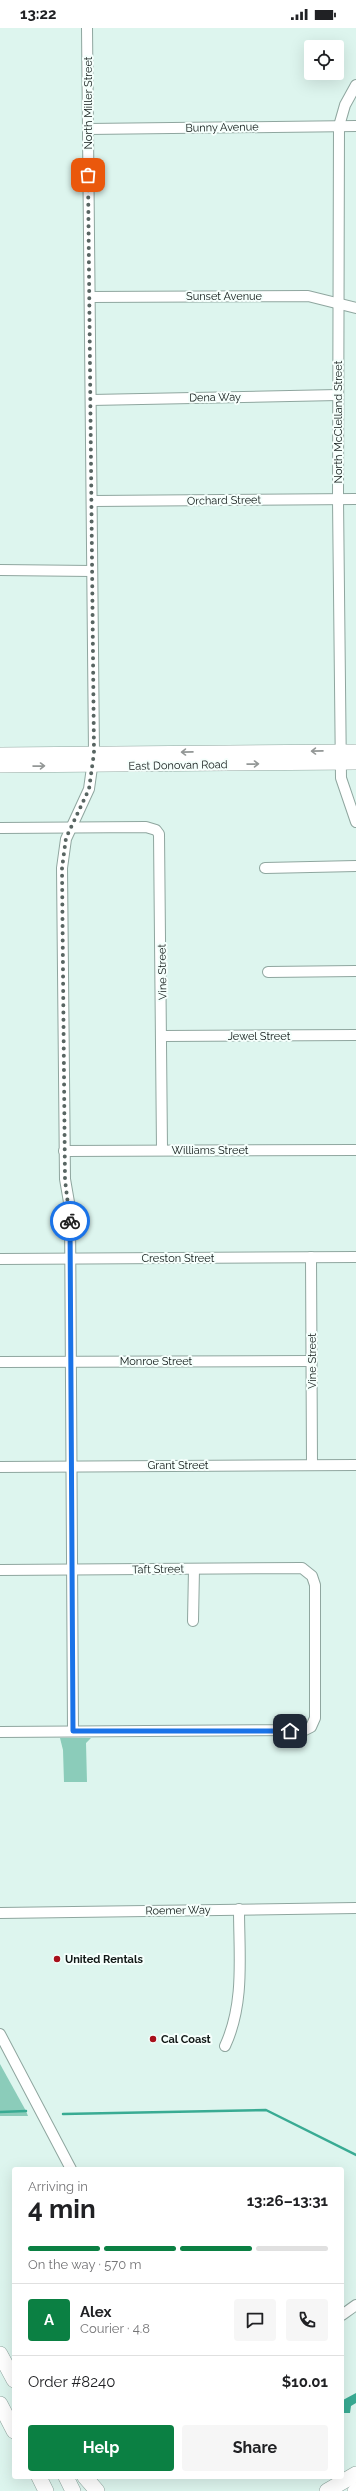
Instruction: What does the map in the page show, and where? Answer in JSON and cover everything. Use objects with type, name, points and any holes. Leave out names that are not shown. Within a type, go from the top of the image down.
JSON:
[{"type":"highway","points":[[0,2354],[12,2371]]},
{"type":"highway","points":[[0,2354],[12,2376]]},
{"type":"highway","points":[[0,2404],[12,2427]]},
{"type":"highway","points":[[327,2491],[356,2474]]},
{"type":"highway","points":[[40,2479],[46,2491]]},
{"type":"highway","points":[[67,2479],[73,2491]]},
{"type":"highway","points":[[87,2479],[97,2491]]},
{"type":"main road","name":"East Donovan Road","points":[[0,754],[94,759],[341,757],[356,751]]},
{"type":"main road","name":"East Donovan Road","points":[[341,757],[356,763]]},
{"type":"main road","name":"East Donovan Road","points":[[0,766],[94,759]]},
{"type":"street","name":"North Miller Street","points":[[73,1731],[70,1361],[71,1259],[70,1208],[65,1180],[64,1151],[62,868],[66,838],[89,789],[94,759],[92,571],[93,501],[87,28]]},
{"type":"street","name":"North McClelland Street","points":[[356,85],[344,105],[339,126],[337,304],[341,778],[356,822]]},
{"type":"street","name":"Bunny Avenue","points":[[88,129],[356,126]]},
{"type":"street","name":"Sunset Avenue","points":[[90,297],[308,296],[356,308]]},
{"type":"street","name":"Dena Way","points":[[91,400],[338,395]]},
{"type":"street","name":"Orchard Street","points":[[93,501],[356,499]]},
{"type":"street","points":[[0,570],[92,571]]},
{"type":"street","points":[[0,828],[71,827]]},
{"type":"street","name":"Vine Street","points":[[71,827],[146,827],[156,830],[160,839],[163,1036],[162,1150]]},
{"type":"street","points":[[265,868],[356,866]]},
{"type":"street","points":[[268,972],[356,971]]},
{"type":"street","name":"Jewel Street","points":[[163,1036],[356,1035]]},
{"type":"street","name":"Williams Street","points":[[64,1151],[356,1150]]},
{"type":"street","name":"Vine Street","points":[[311,1257],[312,1464]]},
{"type":"street","name":"Creston Street","points":[[0,1259],[356,1257]]},
{"type":"street","name":"Monroe Street","points":[[0,1362],[312,1361]]},
{"type":"street","name":"Grant Street","points":[[0,1467],[312,1464],[356,1465]]},
{"type":"street","name":"Taft Street","points":[[0,1570],[302,1568],[312,1576],[315,1585],[315,1718],[311,1727],[305,1730],[73,1731]]},
{"type":"street","points":[[193,1621],[194,1569]]},
{"type":"street","points":[[0,1732],[73,1731]]},
{"type":"street","name":"Roemer Way","points":[[0,1913],[356,1908]]},
{"type":"street","points":[[225,2046],[232,2032],[240,1989],[239,1909]]},
{"type":"street","points":[[0,2034],[70,2167]]},
{"type":"street","points":[[344,2314],[356,2305]]},
{"type":"shaded area","points":[[60,1738],[91,1738],[86,1743],[87,1782],[64,1782],[63,1750]]},
{"type":"shaded area","points":[[0,2064],[26,2111],[28,2116],[0,2116]]},
{"type":"shaded area","points":[[356,2393],[356,2403],[351,2406],[350,2413],[344,2413],[344,2399]]},
{"type":"waterway","points":[[63,2114],[266,2110],[356,2155]]},
{"type":"waterway","points":[[0,2112],[26,2111]]},
{"type":"way so far","points":[[70,1221],[70,1208],[65,1180],[62,868],[66,838],[82,807],[89,789],[94,753],[92,571],[93,501],[88,175]]},
{"type":"place","name":"United Rentals","points":[[57,1959]]},
{"type":"place","name":"Cal Coast","points":[[153,2039]]},
{"type":"route","points":[[70,1221],[73,1731],[290,1731]]}]
